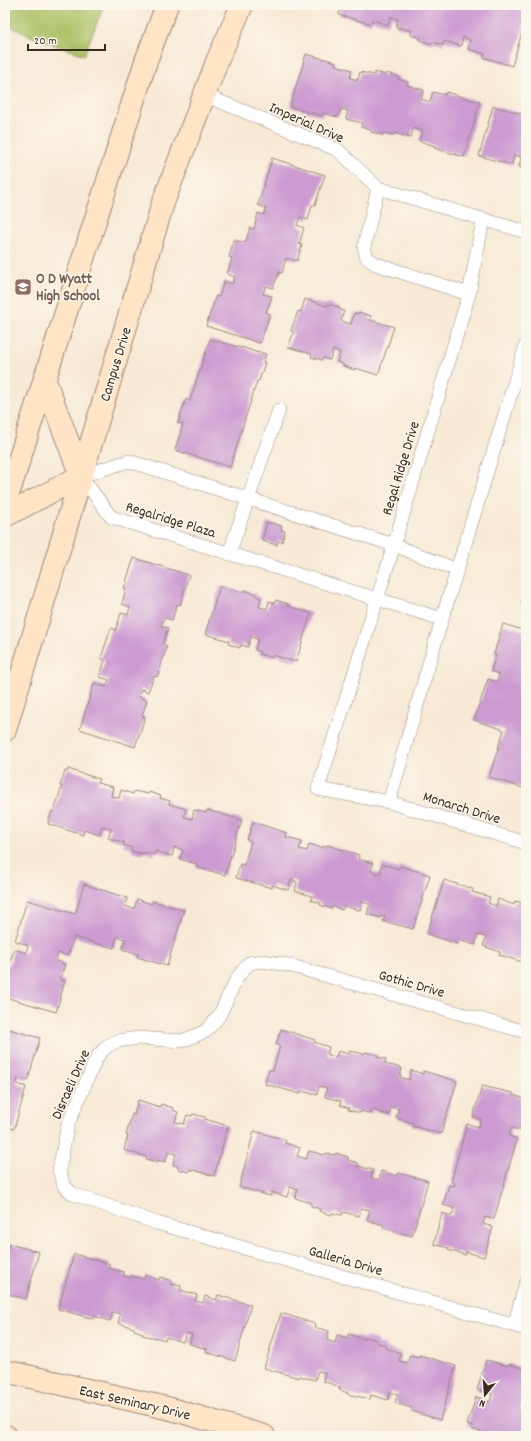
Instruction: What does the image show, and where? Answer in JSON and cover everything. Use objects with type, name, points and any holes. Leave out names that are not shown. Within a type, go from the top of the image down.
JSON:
[{"type":"main road","points":[[5,504],[146,61],[167,5]]},
{"type":"main road","name":"Campus Drive","points":[[5,730],[10,702],[81,476],[163,203],[218,59],[242,5]]},
{"type":"main road","points":[[5,516],[81,476],[44,382]]},
{"type":"main road","name":"East Seminary Drive","points":[[5,1371],[171,1409],[264,1436]]},
{"type":"lane","name":"Imperial Drive","points":[[204,95],[338,150],[378,188],[526,232]]},
{"type":"lane","points":[[378,188],[364,247],[367,258],[376,264],[469,294]]},
{"type":"lane","name":"Regal Ridge Drive","points":[[339,723],[469,294],[484,220]]},
{"type":"lane","points":[[389,802],[442,619],[526,344]]},
{"type":"lane","points":[[230,554],[279,410]]},
{"type":"lane","points":[[81,476],[129,461],[394,545],[457,570]]},
{"type":"lane","name":"Regalridge Plaza","points":[[81,476],[111,517],[442,619]]},
{"type":"lane","name":"Monarch Drive","points":[[339,723],[318,789],[389,802],[526,843]]},
{"type":"lane","name":"Disraeli Drive","points":[[157,1223],[73,1194],[64,1186],[59,1170],[68,1124],[97,1057],[107,1046],[118,1042],[138,1038],[182,1041],[206,1032],[220,1016],[237,978],[249,963],[263,961],[288,965]]},
{"type":"lane","name":"Gothic Drive","points":[[288,965],[526,1032]]},
{"type":"lane","name":"Galleria Drive","points":[[157,1223],[520,1327]]},
{"type":"lane","points":[[520,1327],[526,1284]]},
{"type":"green space","points":[[5,5],[104,5],[84,55],[43,41],[12,27],[5,22]]},
{"type":"building","points":[[342,5],[473,5],[480,9],[481,5],[511,5],[526,9],[526,19],[512,66],[483,57],[485,54],[468,49],[470,40],[463,37],[461,46],[444,41],[443,45],[433,42],[432,44],[411,35],[412,31],[396,27],[398,19],[391,17],[388,25],[372,20],[371,24],[339,15]]},
{"type":"building","points":[[306,54],[336,62],[335,65],[352,70],[350,78],[358,80],[360,72],[374,75],[375,72],[386,75],[387,73],[399,77],[398,79],[408,82],[407,85],[424,90],[421,99],[430,102],[433,92],[445,95],[446,92],[480,102],[464,157],[434,148],[435,146],[419,141],[422,131],[413,128],[411,138],[394,133],[394,135],[383,133],[383,135],[371,132],[371,130],[361,127],[362,123],[346,119],[348,111],[341,109],[338,117],[323,113],[322,116],[290,107]]},
{"type":"building","points":[[493,106],[526,115],[523,125],[526,126],[526,169],[519,167],[521,157],[514,155],[512,165],[479,156]]},
{"type":"building","points":[[272,158],[325,175],[315,205],[312,205],[308,220],[300,217],[297,225],[304,228],[299,244],[302,245],[297,261],[286,258],[282,273],[279,272],[273,288],[266,286],[263,294],[272,296],[266,312],[270,314],[260,343],[206,326],[216,296],[219,297],[224,281],[232,284],[235,277],[227,274],[232,258],[229,257],[234,240],[245,243],[250,228],[254,229],[258,213],[264,215],[266,208],[258,205]]},
{"type":"building","points":[[305,299],[327,306],[328,304],[339,307],[339,309],[344,311],[341,321],[351,324],[354,313],[358,314],[359,312],[371,316],[370,320],[394,327],[378,375],[343,366],[343,364],[337,362],[340,352],[333,350],[330,360],[323,358],[322,360],[311,357],[312,354],[288,347],[294,332],[291,331],[298,311],[301,312]]},
{"type":"building","points":[[210,339],[266,354],[263,363],[265,363],[259,381],[257,381],[230,467],[175,450],[183,424],[178,423],[186,399],[190,401]]},
{"type":"building","points":[[267,522],[282,526],[281,530],[285,531],[282,542],[278,541],[277,545],[262,541]]},
{"type":"building","points":[[134,558],[189,575],[180,605],[177,604],[172,620],[164,618],[161,626],[168,628],[163,644],[167,646],[157,677],[154,676],[148,692],[141,689],[139,697],[147,700],[142,716],[145,717],[135,747],[80,729],[94,683],[106,687],[109,680],[100,677],[105,660],[101,658],[111,628],[116,630],[121,613],[128,615],[130,607],[122,604],[126,588],[124,588]]},
{"type":"building","points":[[220,586],[243,592],[244,590],[256,594],[256,596],[261,598],[259,607],[267,609],[269,601],[275,603],[276,600],[288,604],[288,606],[311,613],[296,662],[273,655],[272,658],[259,654],[260,652],[255,650],[258,639],[251,637],[248,647],[241,645],[240,648],[228,644],[229,641],[205,634]]},
{"type":"building","points":[[526,589],[526,606],[521,604]]},
{"type":"building","points":[[503,624],[526,631],[526,789],[489,777],[504,730],[474,720],[488,679],[497,682],[499,674],[491,671],[496,655],[494,654]]},
{"type":"building","points":[[68,769],[99,779],[97,783],[113,787],[111,796],[119,798],[121,790],[133,794],[134,791],[148,794],[149,792],[170,801],[169,804],[186,809],[184,817],[192,819],[194,810],[206,813],[207,810],[242,820],[225,875],[196,867],[197,864],[180,859],[183,850],[174,847],[172,856],[155,851],[154,855],[144,852],[144,854],[131,851],[132,848],[123,845],[124,842],[108,838],[111,829],[102,826],[100,835],[84,830],[83,835],[48,824],[52,811],[54,812],[65,771],[67,772]]},
{"type":"building","points":[[253,822],[287,833],[286,837],[302,841],[299,849],[307,851],[309,844],[322,848],[323,846],[326,847],[327,845],[359,855],[358,859],[373,863],[371,871],[380,874],[382,864],[399,869],[400,866],[430,875],[413,929],[383,921],[385,917],[381,916],[381,918],[367,914],[370,904],[362,902],[360,910],[344,906],[342,910],[333,906],[332,909],[320,905],[321,903],[311,900],[312,896],[295,891],[297,882],[291,880],[288,890],[272,885],[272,888],[236,878],[240,864],[244,865],[251,842],[247,840]]},
{"type":"building","points":[[444,880],[473,889],[472,892],[490,897],[488,903],[496,906],[498,899],[514,905],[515,901],[526,904],[526,963],[499,955],[500,952],[483,946],[486,937],[478,935],[475,945],[459,940],[458,944],[427,934]]},
{"type":"building","points":[[84,884],[127,898],[125,906],[134,909],[137,899],[152,904],[153,901],[184,910],[167,966],[137,957],[138,954],[122,949],[125,939],[117,937],[114,948],[74,937],[68,956],[58,953],[56,961],[65,964],[60,980],[65,981],[56,1012],[5,997],[6,965],[9,966],[14,949],[26,953],[28,945],[15,941],[27,900],[75,914]]},
{"type":"building","points":[[5,1028],[40,1038],[28,1080],[18,1077],[17,1084],[26,1087],[14,1129],[5,1126]]},
{"type":"building","points":[[281,1029],[315,1040],[314,1042],[329,1047],[327,1055],[336,1057],[338,1051],[349,1054],[350,1051],[378,1055],[377,1057],[386,1059],[385,1064],[402,1068],[400,1077],[409,1080],[411,1070],[423,1074],[423,1071],[457,1081],[441,1134],[412,1126],[413,1123],[396,1118],[399,1109],[391,1107],[389,1115],[372,1110],[371,1114],[361,1111],[360,1113],[348,1110],[349,1108],[340,1105],[341,1101],[325,1097],[327,1088],[319,1086],[317,1095],[301,1091],[300,1094],[265,1084],[269,1070],[273,1070],[280,1046],[276,1044]]},
{"type":"building","points":[[482,1086],[513,1093],[513,1095],[526,1099],[526,1108],[520,1130],[511,1128],[509,1136],[517,1139],[494,1219],[485,1217],[483,1224],[493,1227],[484,1257],[466,1252],[466,1255],[434,1244],[442,1213],[452,1216],[454,1208],[443,1205],[449,1185],[454,1186],[455,1183],[451,1182],[467,1124],[479,1127],[481,1119],[473,1117]]},
{"type":"building","points":[[138,1100],[160,1107],[161,1104],[173,1108],[173,1110],[178,1112],[175,1122],[184,1124],[187,1115],[192,1116],[193,1114],[228,1126],[214,1176],[190,1169],[189,1172],[178,1169],[178,1166],[173,1165],[176,1154],[168,1152],[165,1162],[158,1160],[158,1162],[124,1150],[128,1135],[126,1135]]},
{"type":"building","points":[[254,1131],[286,1140],[285,1143],[300,1148],[297,1156],[306,1159],[309,1151],[325,1155],[326,1153],[335,1155],[336,1153],[348,1157],[348,1160],[358,1163],[357,1166],[373,1170],[371,1178],[379,1180],[381,1171],[397,1176],[398,1173],[428,1181],[412,1236],[383,1228],[384,1225],[367,1220],[370,1210],[361,1208],[359,1216],[343,1212],[342,1215],[332,1213],[331,1215],[319,1211],[320,1209],[311,1206],[311,1203],[295,1198],[298,1190],[290,1187],[287,1197],[271,1192],[271,1196],[239,1187]]},
{"type":"building","points":[[9,1244],[39,1252],[26,1299],[5,1293],[5,1251],[7,1251]]},
{"type":"building","points":[[74,1254],[110,1264],[108,1268],[124,1272],[123,1275],[131,1278],[132,1276],[144,1279],[145,1275],[159,1280],[160,1277],[172,1281],[171,1284],[181,1286],[180,1290],[197,1295],[195,1301],[203,1303],[205,1296],[216,1300],[218,1295],[251,1305],[235,1361],[206,1352],[207,1349],[190,1344],[192,1334],[186,1333],[183,1342],[166,1337],[165,1340],[142,1335],[143,1333],[134,1330],[134,1328],[118,1323],[120,1314],[113,1312],[110,1321],[94,1316],[94,1319],[58,1309]]},
{"type":"building","points":[[281,1313],[315,1324],[314,1327],[329,1331],[327,1340],[335,1343],[337,1335],[348,1338],[348,1334],[364,1339],[365,1337],[377,1340],[377,1343],[386,1345],[385,1348],[401,1353],[399,1361],[407,1363],[410,1355],[419,1357],[420,1355],[456,1366],[440,1420],[412,1411],[412,1408],[395,1403],[398,1394],[390,1392],[388,1400],[371,1395],[370,1399],[347,1394],[348,1393],[339,1390],[340,1387],[323,1381],[325,1372],[318,1371],[315,1380],[299,1376],[299,1378],[264,1368]]},
{"type":"building","points":[[486,1360],[526,1369],[526,1403],[523,1402],[520,1411],[526,1412],[526,1426],[523,1436],[487,1436],[488,1434],[472,1429],[473,1427],[467,1425],[476,1397],[490,1402],[492,1394],[477,1390]]},
{"type":"place","name":"O D Wyatt High School","points":[[23,287]]}]
